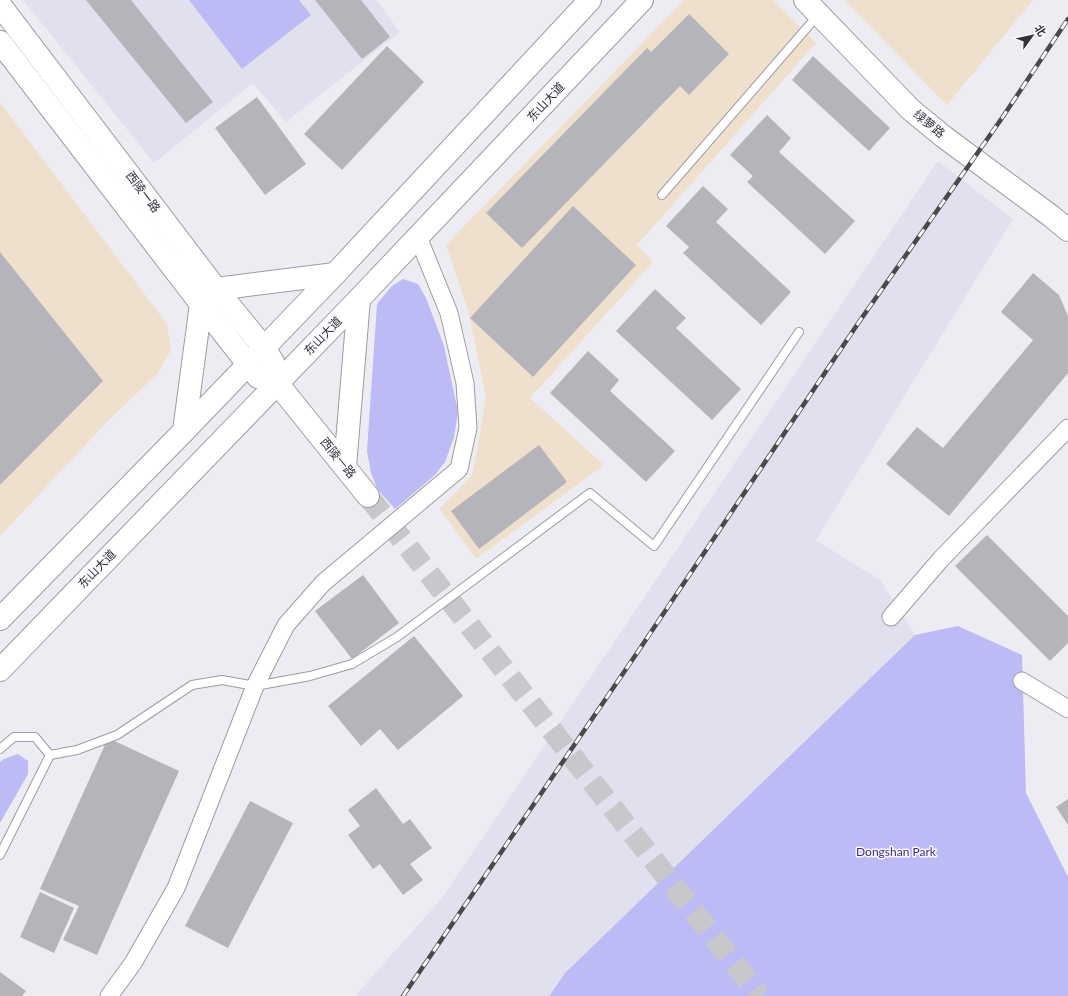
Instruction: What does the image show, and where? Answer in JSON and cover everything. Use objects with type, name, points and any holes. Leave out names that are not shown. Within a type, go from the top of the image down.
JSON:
[{"type":"main road","points":[[0,619],[335,274],[590,0]]},
{"type":"main road","name":"东山大道","points":[[0,670],[359,299],[642,0]]},
{"type":"main road","name":"西陵一路","points":[[0,5],[216,289],[264,348],[273,362],[277,383],[368,496]]},
{"type":"main road","name":"绿萝路","points":[[812,7],[911,110],[1068,230]]},
{"type":"main road","name":"西陵一路","points":[[0,42],[258,377],[277,383]]},
{"type":"main road","points":[[216,289],[335,274]]},
{"type":"main road","points":[[345,466],[359,299]]},
{"type":"main road","points":[[184,431],[201,304]]},
{"type":"street","points":[[109,996],[134,964],[176,888],[255,686],[286,625],[323,583],[459,469],[468,428],[465,383],[448,313],[418,236]]},
{"type":"street","points":[[891,617],[942,559],[1068,428]]},
{"type":"street","points":[[1022,681],[1068,709]]},
{"type":"lane","points":[[662,195],[812,7]]},
{"type":"lane","points":[[50,755],[77,750],[117,735],[192,685],[222,680],[255,686],[310,676],[352,664],[397,637],[590,493],[654,546],[799,332]]},
{"type":"lane","points":[[0,750],[14,737],[35,737],[50,755]]},
{"type":"lane","points":[[0,855],[50,755]]},
{"type":"shaded area","points":[[23,0],[376,0],[400,32],[286,122],[253,83],[154,163]]},
{"type":"shaded area","points":[[684,0],[773,0],[816,43],[637,245],[653,262],[530,398],[604,465],[476,559],[440,509],[472,475],[486,397],[468,310],[446,245]]},
{"type":"shaded area","points":[[844,0],[1033,0],[947,105]]},
{"type":"shaded area","points":[[0,102],[167,324],[171,350],[157,374],[108,421],[0,536]]},
{"type":"shaded area","points":[[938,161],[1013,219],[816,540],[881,581],[915,635],[565,973],[548,996],[355,996],[442,898]]},
{"type":"green space","points":[[189,0],[299,0],[311,15],[242,69]]},
{"type":"green space","points":[[403,279],[418,284],[426,298],[444,346],[458,412],[454,437],[445,462],[435,475],[395,509],[378,490],[371,473],[367,451],[377,304],[392,286]]},
{"type":"green space","name":"Dongshan Park","points":[[958,626],[1022,655],[1026,793],[1068,877],[1068,996],[549,996],[565,973],[915,635]]},
{"type":"green space","points":[[18,754],[28,761],[28,774],[0,823],[0,762]]},
{"type":"building","points":[[86,0],[131,0],[213,102],[186,123]]},
{"type":"building","points":[[315,0],[361,0],[390,37],[362,59]]},
{"type":"building","points":[[689,14],[729,54],[689,95],[680,86],[522,248],[486,213],[647,48],[651,52]]},
{"type":"building","points":[[387,46],[424,82],[342,170],[304,134]]},
{"type":"building","points":[[813,56],[890,128],[869,151],[792,80]]},
{"type":"building","points":[[257,97],[306,164],[265,195],[215,128]]},
{"type":"building","points":[[767,115],[791,138],[779,152],[855,221],[825,254],[747,182],[753,176],[730,155]]},
{"type":"building","points":[[703,186],[728,209],[716,222],[791,292],[761,325],[683,253],[689,247],[666,226]]},
{"type":"building","points":[[573,206],[636,265],[533,377],[470,318]]},
{"type":"building","points":[[0,252],[103,381],[0,485]]},
{"type":"building","points":[[1033,273],[1059,295],[1068,316],[1068,373],[949,516],[886,464],[917,427],[943,448],[1033,340],[1001,312]]},
{"type":"building","points":[[655,289],[686,318],[676,328],[741,389],[712,420],[616,331]]},
{"type":"building","points":[[588,351],[619,380],[610,391],[675,451],[646,482],[550,393]]},
{"type":"building","points":[[539,445],[567,482],[479,549],[451,511]]},
{"type":"building","points":[[987,535],[1068,616],[1068,643],[1050,661],[955,566]]},
{"type":"building","points":[[363,575],[399,623],[352,659],[315,611]]},
{"type":"building","points":[[414,636],[463,696],[398,750],[380,729],[361,746],[328,706]]},
{"type":"building","points":[[108,738],[179,771],[97,955],[63,940],[79,906],[40,889]]},
{"type":"building","points":[[376,788],[403,824],[410,819],[432,848],[410,864],[423,880],[403,895],[380,864],[373,869],[348,835],[360,826],[348,810]]},
{"type":"building","points":[[1068,799],[1068,825],[1056,807]]},
{"type":"building","points":[[250,801],[293,823],[228,948],[185,926]]},
{"type":"building","points":[[40,892],[74,908],[54,953],[20,937]]},
{"type":"building","points":[[0,972],[26,991],[22,996],[0,996]]},
{"type":"tunnel","points":[[368,496],[760,996]]},
{"type":"railway","points":[[403,996],[637,653],[859,322],[1002,118],[1068,19]]}]
